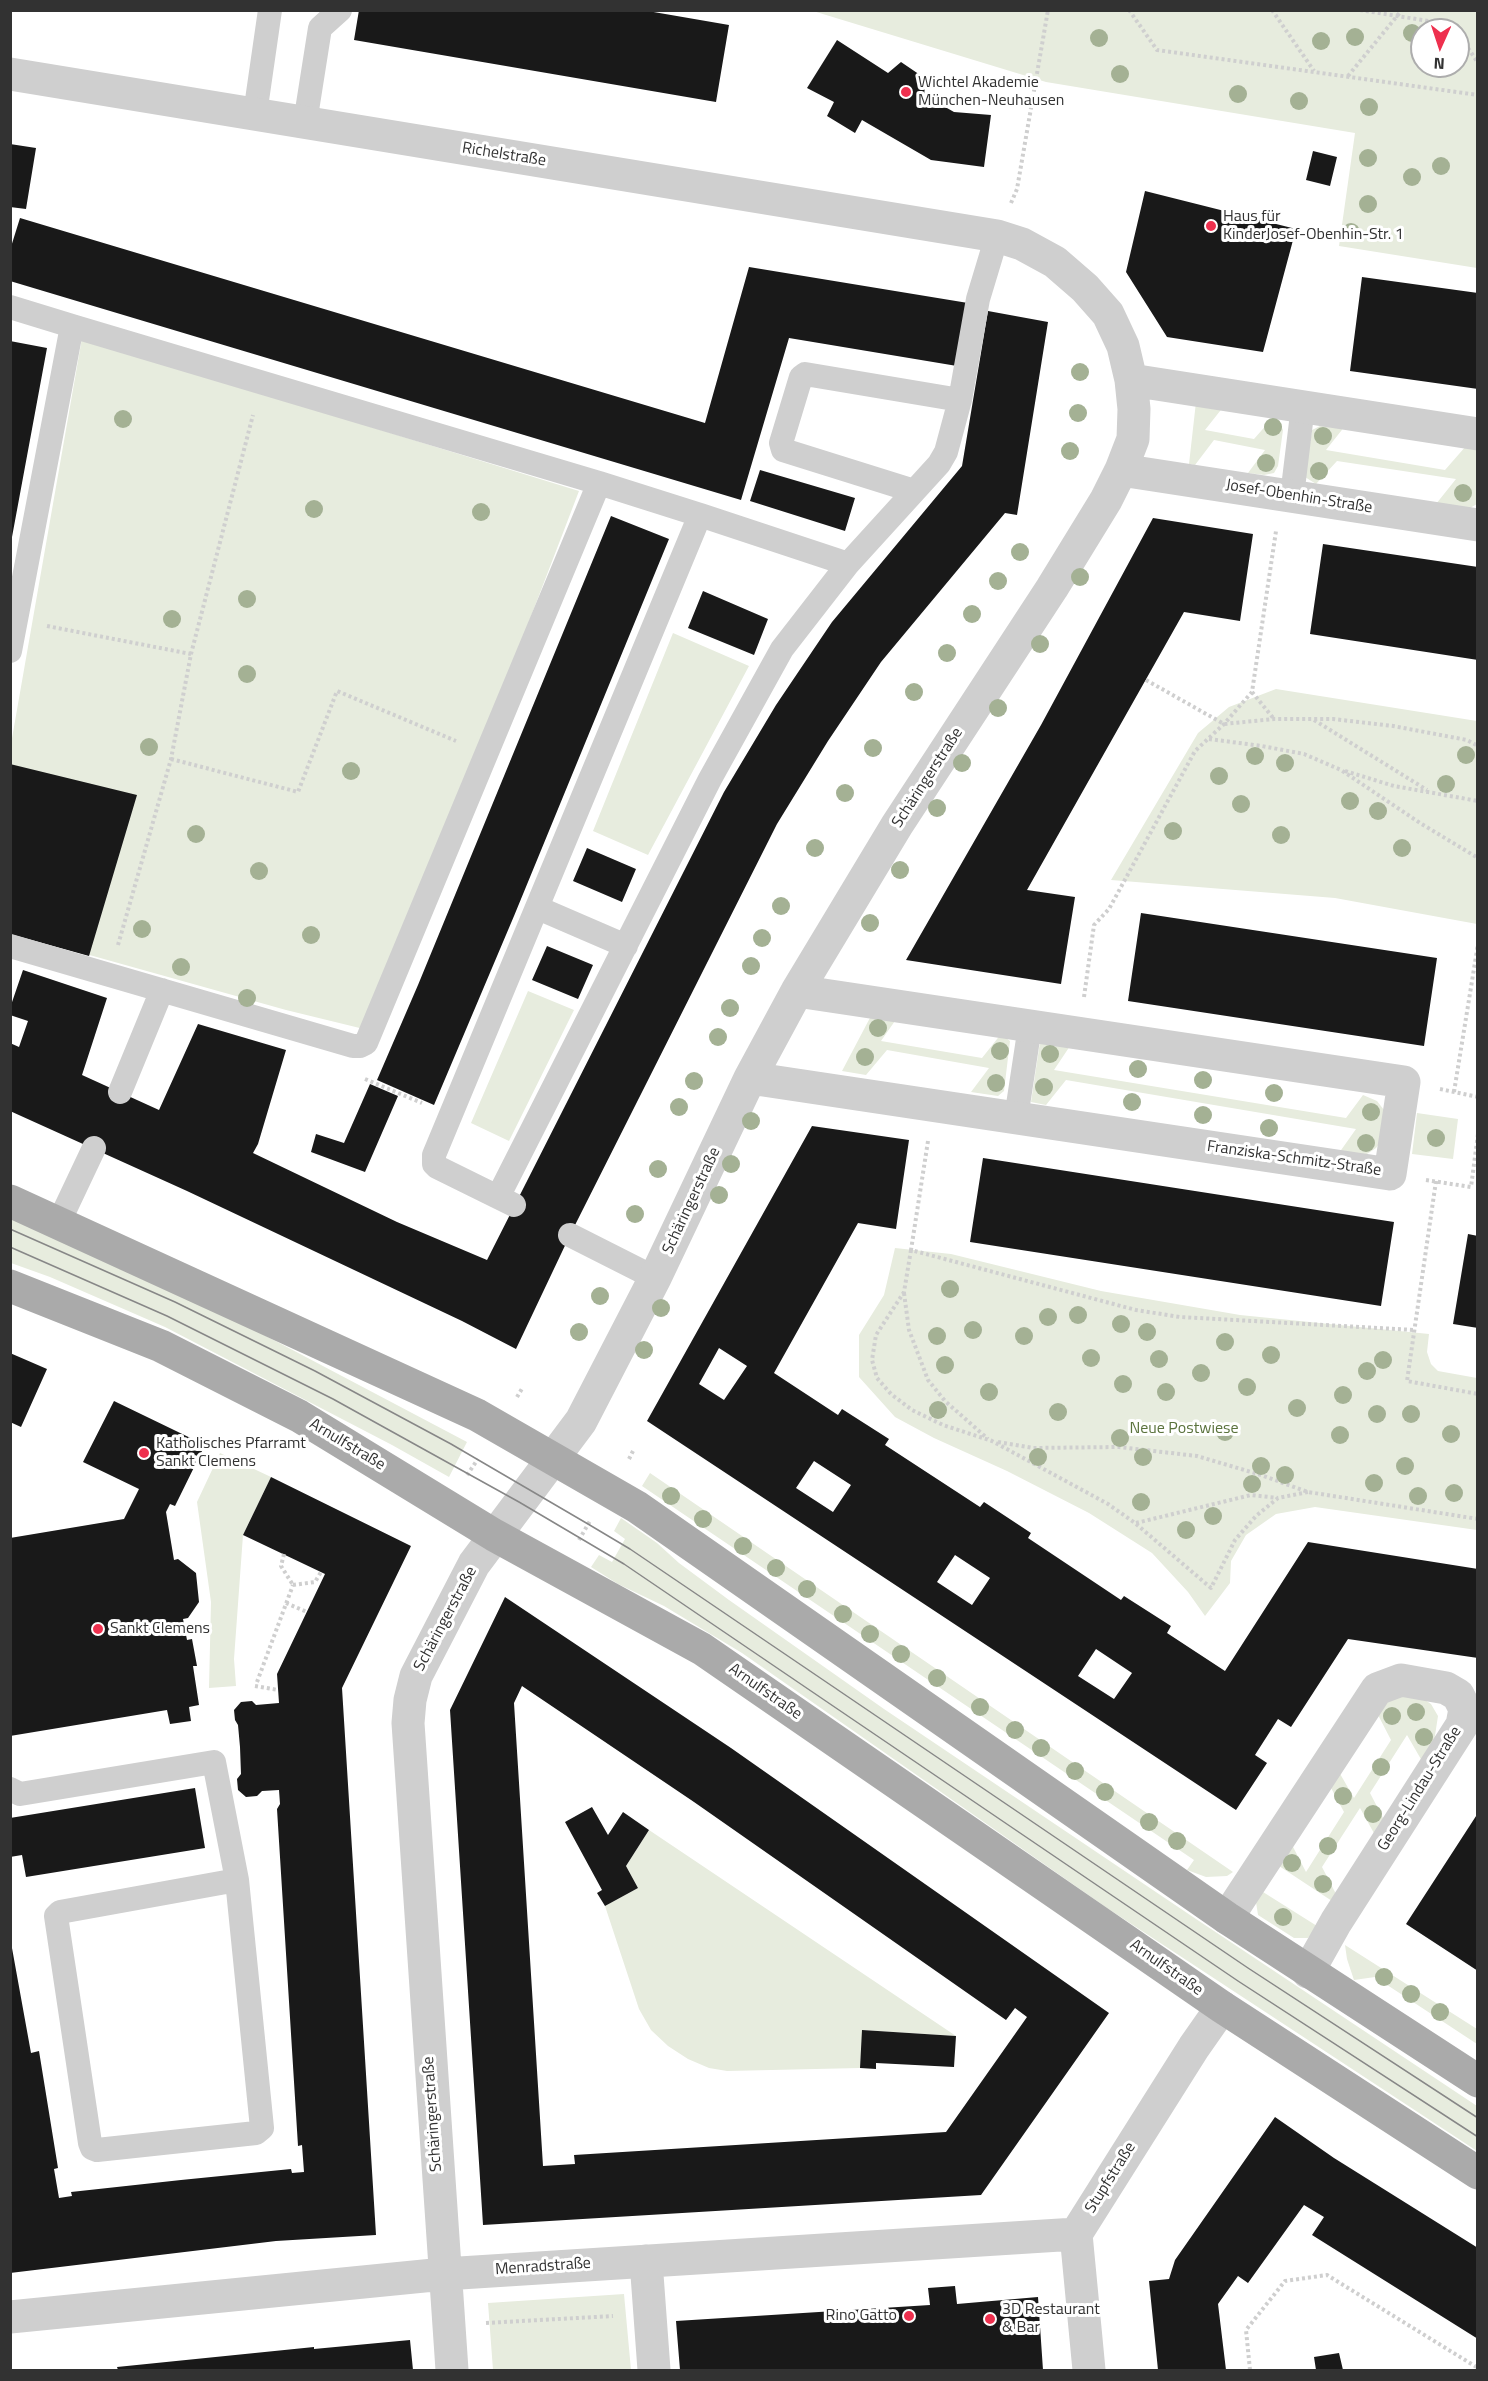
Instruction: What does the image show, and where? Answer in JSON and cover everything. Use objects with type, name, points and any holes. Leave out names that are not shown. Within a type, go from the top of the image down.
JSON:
[{"type":"main road","points":[[10,1201],[477,1415],[609,1491],[646,1514],[1227,1918],[1478,2082]]},
{"type":"main road","name":"Arnulfstraße","points":[[10,1287],[161,1346],[299,1416],[494,1535],[702,1649],[1222,2007],[1478,2173]]},
{"type":"street","name":"Richelstraße","points":[[10,74],[997,236]]},
{"type":"street","name":"Schäringerstraße","points":[[452,2370],[408,1724],[410,1700],[416,1676],[474,1564],[581,1421],[655,1278],[750,1078],[797,991],[897,825],[1052,588],[1106,500],[1121,470],[1133,439],[1134,409],[1131,380],[1123,346],[1108,314],[1085,288],[1055,262],[1022,244],[997,236]]},
{"type":"street","points":[[1131,380],[1478,434]]},
{"type":"street","name":"Josef-Obenhin-Straße","points":[[1121,470],[1478,525]]},
{"type":"street","name":"Franziska-Schmitz-Straße","points":[[750,1078],[1390,1174],[1404,1082],[797,991]]},
{"type":"street","name":"Georg-Lindau-Straße","points":[[1227,1918],[1377,1689],[1401,1680],[1446,1688],[1458,1695],[1465,1708],[1462,1725],[1336,1922],[1308,1972]]},
{"type":"street","name":"Stupfstraße","points":[[1076,2234],[1194,2047],[1222,2007]]},
{"type":"street","points":[[1076,2234],[1089,2370]]},
{"type":"street","name":"Menradstraße","points":[[10,2317],[444,2274],[1076,2234]]},
{"type":"street","points":[[646,2261],[654,2370]]},
{"type":"lane","points":[[255,114],[270,10]]},
{"type":"lane","points":[[305,123],[320,28],[339,10]]},
{"type":"lane","points":[[700,515],[434,1155],[434,1164],[506,1201],[626,946],[710,779],[782,649],[848,564],[939,464],[946,452],[960,400],[978,298],[997,236]]},
{"type":"lane","points":[[10,307],[599,483],[848,564]]},
{"type":"lane","points":[[10,651],[72,326]]},
{"type":"lane","points":[[914,491],[783,450],[781,443],[801,377],[805,374],[960,400]]},
{"type":"lane","points":[[1287,495],[1303,406]]},
{"type":"lane","points":[[10,946],[360,1046],[369,1038],[599,483]]},
{"type":"lane","points":[[538,908],[626,946]]},
{"type":"lane","points":[[120,1092],[162,990]]},
{"type":"lane","points":[[1016,1118],[1030,1026]]},
{"type":"lane","points":[[60,1222],[94,1148]]},
{"type":"lane","points":[[570,1235],[655,1278]]},
{"type":"lane","points":[[10,1789],[20,1794],[214,1762],[237,1880],[262,2128],[256,2133],[197,2140],[101,2151],[92,2148],[56,1916],[60,1912],[237,1880]]},
{"type":"path","points":[[997,236],[1017,189],[1048,10]]},
{"type":"path","points":[[1129,10],[1157,50],[1478,95]]},
{"type":"path","points":[[1272,10],[1315,72]]},
{"type":"path","points":[[1360,10],[1410,18]]},
{"type":"path","points":[[1348,76],[1402,10]]},
{"type":"path","points":[[109,974],[171,759],[191,654],[261,382]]},
{"type":"path","points":[[1081,1033],[1094,924],[1109,909],[1195,751],[1224,724],[1252,692],[1287,495]]},
{"type":"path","points":[[16,620],[191,654]]},
{"type":"path","points":[[1146,680],[1224,724],[1274,719],[1333,719],[1393,726],[1467,740],[1478,746]]},
{"type":"path","points":[[171,759],[298,792],[337,691],[485,754]]},
{"type":"path","points":[[1252,692],[1274,719]]},
{"type":"path","points":[[1312,719],[1431,792]]},
{"type":"path","points":[[1209,739],[1304,754],[1341,770],[1394,786],[1478,801]]},
{"type":"path","points":[[1341,770],[1420,824],[1478,858]]},
{"type":"path","points":[[1454,1092],[1478,944]]},
{"type":"path","points":[[360,1046],[356,1072],[358,1076],[450,1116]]},
{"type":"path","points":[[934,1106],[904,1292],[909,1330],[928,1380],[945,1401],[992,1442],[1033,1448],[1119,1447],[1197,1456],[1308,1492],[1478,1519]]},
{"type":"path","points":[[1390,1174],[1471,1186],[1478,1134]]},
{"type":"path","points":[[1436,1181],[1407,1381],[1478,1394]]},
{"type":"path","points":[[911,1250],[1136,1310],[1180,1317],[1415,1330]]},
{"type":"path","points":[[904,1292],[876,1335],[872,1360],[877,1378],[891,1394],[912,1410],[943,1425],[992,1442],[1108,1504],[1136,1523],[1211,1588],[1235,1540],[1256,1516],[1278,1498]]},
{"type":"path","points":[[447,1506],[523,1387]]},
{"type":"path","points":[[559,1571],[633,1451]]},
{"type":"path","points":[[1136,1523],[1251,1495],[1278,1498],[1308,1492]]},
{"type":"path","points":[[284,1554],[281,1566],[293,1585]]},
{"type":"path","points":[[293,1585],[315,1582],[321,1572]]},
{"type":"path","points":[[278,1690],[256,1684],[293,1585]]},
{"type":"path","points":[[286,1603],[307,1612]]},
{"type":"path","points":[[1250,2370],[1246,2330],[1285,2281],[1328,2275],[1478,2368]]},
{"type":"path","points":[[448,2325],[650,2314]]},
{"type":"green space","points":[[813,11],[1477,11],[1477,268],[1339,246],[1355,133],[1046,82]]},
{"type":"green space","points":[[82,338],[579,491],[372,1031],[286,1010],[11,933],[11,744]]},
{"type":"green space","points":[[1196,402],[1224,406],[1205,430],[1254,439],[1276,414],[1283,430],[1278,466],[1274,473],[1264,475],[1248,473],[1265,450],[1214,440],[1195,465],[1189,464]]},
{"type":"green space","points":[[1324,424],[1345,426],[1326,450],[1445,470],[1466,446],[1477,448],[1477,504],[1470,508],[1436,504],[1456,479],[1337,461],[1316,484],[1305,477],[1312,430]]},
{"type":"green space","points":[[673,633],[749,666],[648,855],[593,831]]},
{"type":"green space","points":[[1276,689],[1477,721],[1477,924],[1335,898],[1111,880],[1198,733],[1229,707]]},
{"type":"green space","points":[[528,991],[574,1010],[509,1141],[471,1123]]},
{"type":"green space","points":[[872,1014],[897,1018],[881,1041],[982,1058],[1001,1034],[1010,1041],[1004,1091],[998,1096],[971,1092],[989,1068],[887,1050],[866,1075],[842,1071]]},
{"type":"green space","points":[[1040,1042],[1070,1046],[1054,1070],[1346,1118],[1363,1095],[1377,1101],[1384,1110],[1383,1139],[1367,1154],[1357,1156],[1339,1153],[1356,1129],[1066,1080],[1046,1105],[1031,1102]]},
{"type":"green space","points":[[1417,1113],[1458,1119],[1453,1159],[1412,1154]]},
{"type":"green space","points":[[10,1210],[249,1327],[467,1442],[449,1477],[165,1327],[50,1277],[11,1263]]},
{"type":"green space","name":"Neue Postwiese","points":[[895,1248],[951,1254],[1101,1291],[1240,1315],[1429,1334],[1427,1352],[1431,1364],[1438,1371],[1477,1378],[1477,1530],[1315,1507],[1276,1514],[1246,1535],[1231,1561],[1230,1583],[1205,1616],[1188,1592],[1152,1553],[1089,1513],[895,1417],[859,1377],[859,1335],[884,1295]]},
{"type":"green space","points":[[220,1453],[271,1477],[243,1535],[234,1659],[236,1686],[209,1688],[211,1602],[197,1502]]},
{"type":"green space","points":[[650,1473],[1233,1872],[1227,1876],[1206,1877],[1187,1870],[1194,1860],[642,1486]]},
{"type":"green space","points":[[621,1518],[657,1543],[679,1563],[729,1600],[884,1709],[1477,2106],[1477,2151],[1107,1908],[742,1653],[664,1606],[618,1584],[591,1567],[599,1555],[612,1562],[625,1539],[614,1531]]},
{"type":"green space","points":[[1392,1695],[1419,1696],[1431,1704],[1438,1716],[1434,1742],[1422,1761],[1407,1735],[1370,1793],[1384,1820],[1375,1835],[1360,1808],[1322,1867],[1336,1894],[1332,1901],[1279,1866],[1292,1845],[1306,1872],[1344,1812],[1330,1786],[1339,1772],[1354,1798],[1391,1740],[1377,1713]]},
{"type":"green space","points":[[649,1830],[956,2036],[863,2030],[860,2068],[727,2071],[709,2068],[688,2059],[668,2046],[651,2030],[639,2009],[605,1906],[638,1888],[626,1866]]},
{"type":"green space","points":[[1263,1892],[1317,1926],[1308,1938],[1294,1938],[1258,1915],[1256,1902]]},
{"type":"green space","points":[[1345,1945],[1477,2029],[1477,2044],[1375,1977],[1354,1980]]},
{"type":"green space","points":[[624,2294],[631,2370],[493,2370],[488,2303]]},
{"type":"building","points":[[359,10],[642,10],[729,25],[716,102],[354,40]]},
{"type":"building","points":[[837,40],[888,73],[901,62],[926,79],[924,95],[954,112],[991,115],[984,167],[931,160],[862,120],[855,133],[827,116],[834,102],[807,88]]},
{"type":"building","points":[[10,144],[36,148],[26,209],[10,207]]},
{"type":"building","points":[[1313,151],[1337,157],[1330,186],[1306,180]]},
{"type":"building","points":[[1145,191],[1296,229],[1263,352],[1167,337],[1126,272]]},
{"type":"building","points":[[20,218],[705,423],[749,267],[968,303],[957,366],[789,338],[741,500],[10,281],[10,250]]},
{"type":"building","points":[[1362,277],[1478,293],[1478,389],[1350,371]]},
{"type":"building","points":[[988,311],[1048,322],[1017,515],[1005,513],[881,662],[828,741],[777,824],[570,1235],[516,1349],[462,1321],[187,1191],[10,1111],[10,1043],[19,1047],[28,1021],[10,1015],[10,1008],[23,970],[107,998],[82,1075],[159,1110],[198,1024],[286,1050],[258,1144],[253,1153],[397,1222],[487,1260],[724,792],[776,705],[832,622],[962,466]]},
{"type":"building","points":[[10,341],[47,348],[12,537],[10,537]]},
{"type":"building","points":[[760,470],[855,498],[845,531],[750,501]]},
{"type":"building","points":[[611,516],[669,539],[434,1105],[377,1080]]},
{"type":"building","points":[[1153,518],[1253,534],[1240,621],[1184,612],[1027,890],[1075,897],[1061,984],[906,960],[1041,725]]},
{"type":"building","points":[[1323,544],[1478,567],[1478,660],[1310,634]]},
{"type":"building","points":[[703,591],[768,619],[754,655],[688,628]]},
{"type":"building","points":[[10,764],[137,795],[89,956],[10,934]]},
{"type":"building","points":[[587,848],[636,869],[622,902],[573,881]]},
{"type":"building","points":[[1141,913],[1437,958],[1424,1046],[1128,1001]]},
{"type":"building","points":[[547,946],[593,965],[578,999],[532,980]]},
{"type":"building","points":[[370,1084],[398,1096],[365,1172],[311,1152],[316,1134],[344,1143]]},
{"type":"building","points":[[812,1126],[909,1140],[896,1229],[858,1223],[774,1373],[838,1415],[842,1409],[889,1439],[885,1445],[980,1507],[984,1502],[1031,1533],[1028,1538],[1121,1600],[1124,1596],[1171,1626],[1167,1633],[1225,1671],[1308,1542],[1478,1569],[1478,1658],[1348,1639],[1291,1727],[1278,1719],[1255,1755],[1267,1763],[1236,1810],[647,1421]],"holes":[[[719,1348],[747,1366],[724,1400],[699,1384]],[[814,1461],[851,1485],[833,1512],[796,1488]],[[955,1555],[990,1578],[972,1605],[937,1582]],[[1096,1649],[1132,1673],[1114,1699],[1078,1676]]]},
{"type":"building","points":[[983,1158],[1394,1222],[1381,1306],[970,1242]]},
{"type":"building","points":[[1468,1234],[1478,1236],[1478,1328],[1453,1324]]},
{"type":"building","points":[[10,1353],[47,1369],[21,1427],[10,1422]]},
{"type":"building","name":"Sankt Clemens","points":[[114,1401],[205,1445],[175,1506],[170,1504],[166,1512],[174,1560],[178,1559],[196,1573],[199,1602],[188,1618],[183,1619],[187,1640],[192,1639],[197,1666],[193,1666],[199,1705],[189,1707],[191,1721],[170,1724],[167,1710],[10,1736],[10,1538],[124,1519],[139,1489],[83,1462]]},
{"type":"building","points":[[271,1477],[411,1546],[342,1688],[376,2235],[276,2241],[10,2273],[10,1937],[31,2053],[39,2051],[58,2168],[54,2169],[59,2198],[72,2196],[71,2192],[181,2180],[291,2169],[292,2173],[304,2172],[302,2145],[298,2146],[277,1809],[280,1804],[279,1790],[262,1791],[257,1796],[246,1797],[238,1790],[237,1779],[241,1774],[240,1747],[234,1710],[241,1702],[252,1701],[256,1705],[279,1703],[277,1674],[325,1574],[243,1535]]},
{"type":"building","points":[[505,1597],[731,1748],[1109,2013],[981,2195],[483,2225],[450,1710]],"holes":[[[522,1686],[694,1802],[1006,2020],[1015,2008],[1027,2017],[946,2132],[574,2155],[575,2164],[543,2166],[514,1703]]]},
{"type":"building","points":[[195,1788],[205,1848],[26,1877],[22,1855],[10,1857],[10,1818]]},
{"type":"building","points":[[592,1807],[608,1835],[623,1812],[649,1830],[626,1866],[638,1888],[605,1906],[597,1893],[602,1890],[565,1822]]},
{"type":"building","points":[[1478,1813],[1478,1971],[1406,1924]]},
{"type":"building","points":[[862,2030],[956,2036],[954,2067],[876,2063],[876,2069],[860,2068]]},
{"type":"building","points":[[1275,2117],[1334,2158],[1478,2248],[1478,2339],[1312,2235],[1324,2217],[1304,2205],[1248,2283],[1238,2276],[1218,2304],[1226,2370],[1158,2370],[1149,2281],[1169,2279],[1175,2260]]},
{"type":"building","points":[[955,2286],[957,2304],[1038,2297],[1043,2370],[680,2370],[676,2321],[930,2305],[928,2288]]},
{"type":"building","points":[[410,2340],[413,2370],[118,2370],[117,2367],[314,2347],[314,2349]]},
{"type":"building","points":[[1339,2353],[1343,2370],[1316,2370],[1314,2357]]},
{"type":"tram line","points":[[10,1229],[175,1302],[315,1371],[451,1444],[630,1549],[1248,1968],[1478,2118]]},
{"type":"tram line","points":[[10,1247],[167,1316],[333,1399],[519,1502],[624,1564],[1238,1981],[1478,2137]]},
{"type":"place","name":"Wichtel Akademie München-Neuhausen","points":[[906,92]]},
{"type":"place","name":"Haus für KinderJosef-Obenhin-Str. 1","points":[[1211,226]]},
{"type":"place","name":"Katholisches Pfarramt Sankt Clemens","points":[[144,1453]]},
{"type":"place","name":"Sankt Clemens","points":[[98,1629]]},
{"type":"place","name":"Rino Gatto","points":[[909,2316]]},
{"type":"place","name":"3D Restaurant & Bar","points":[[990,2319]]}]
